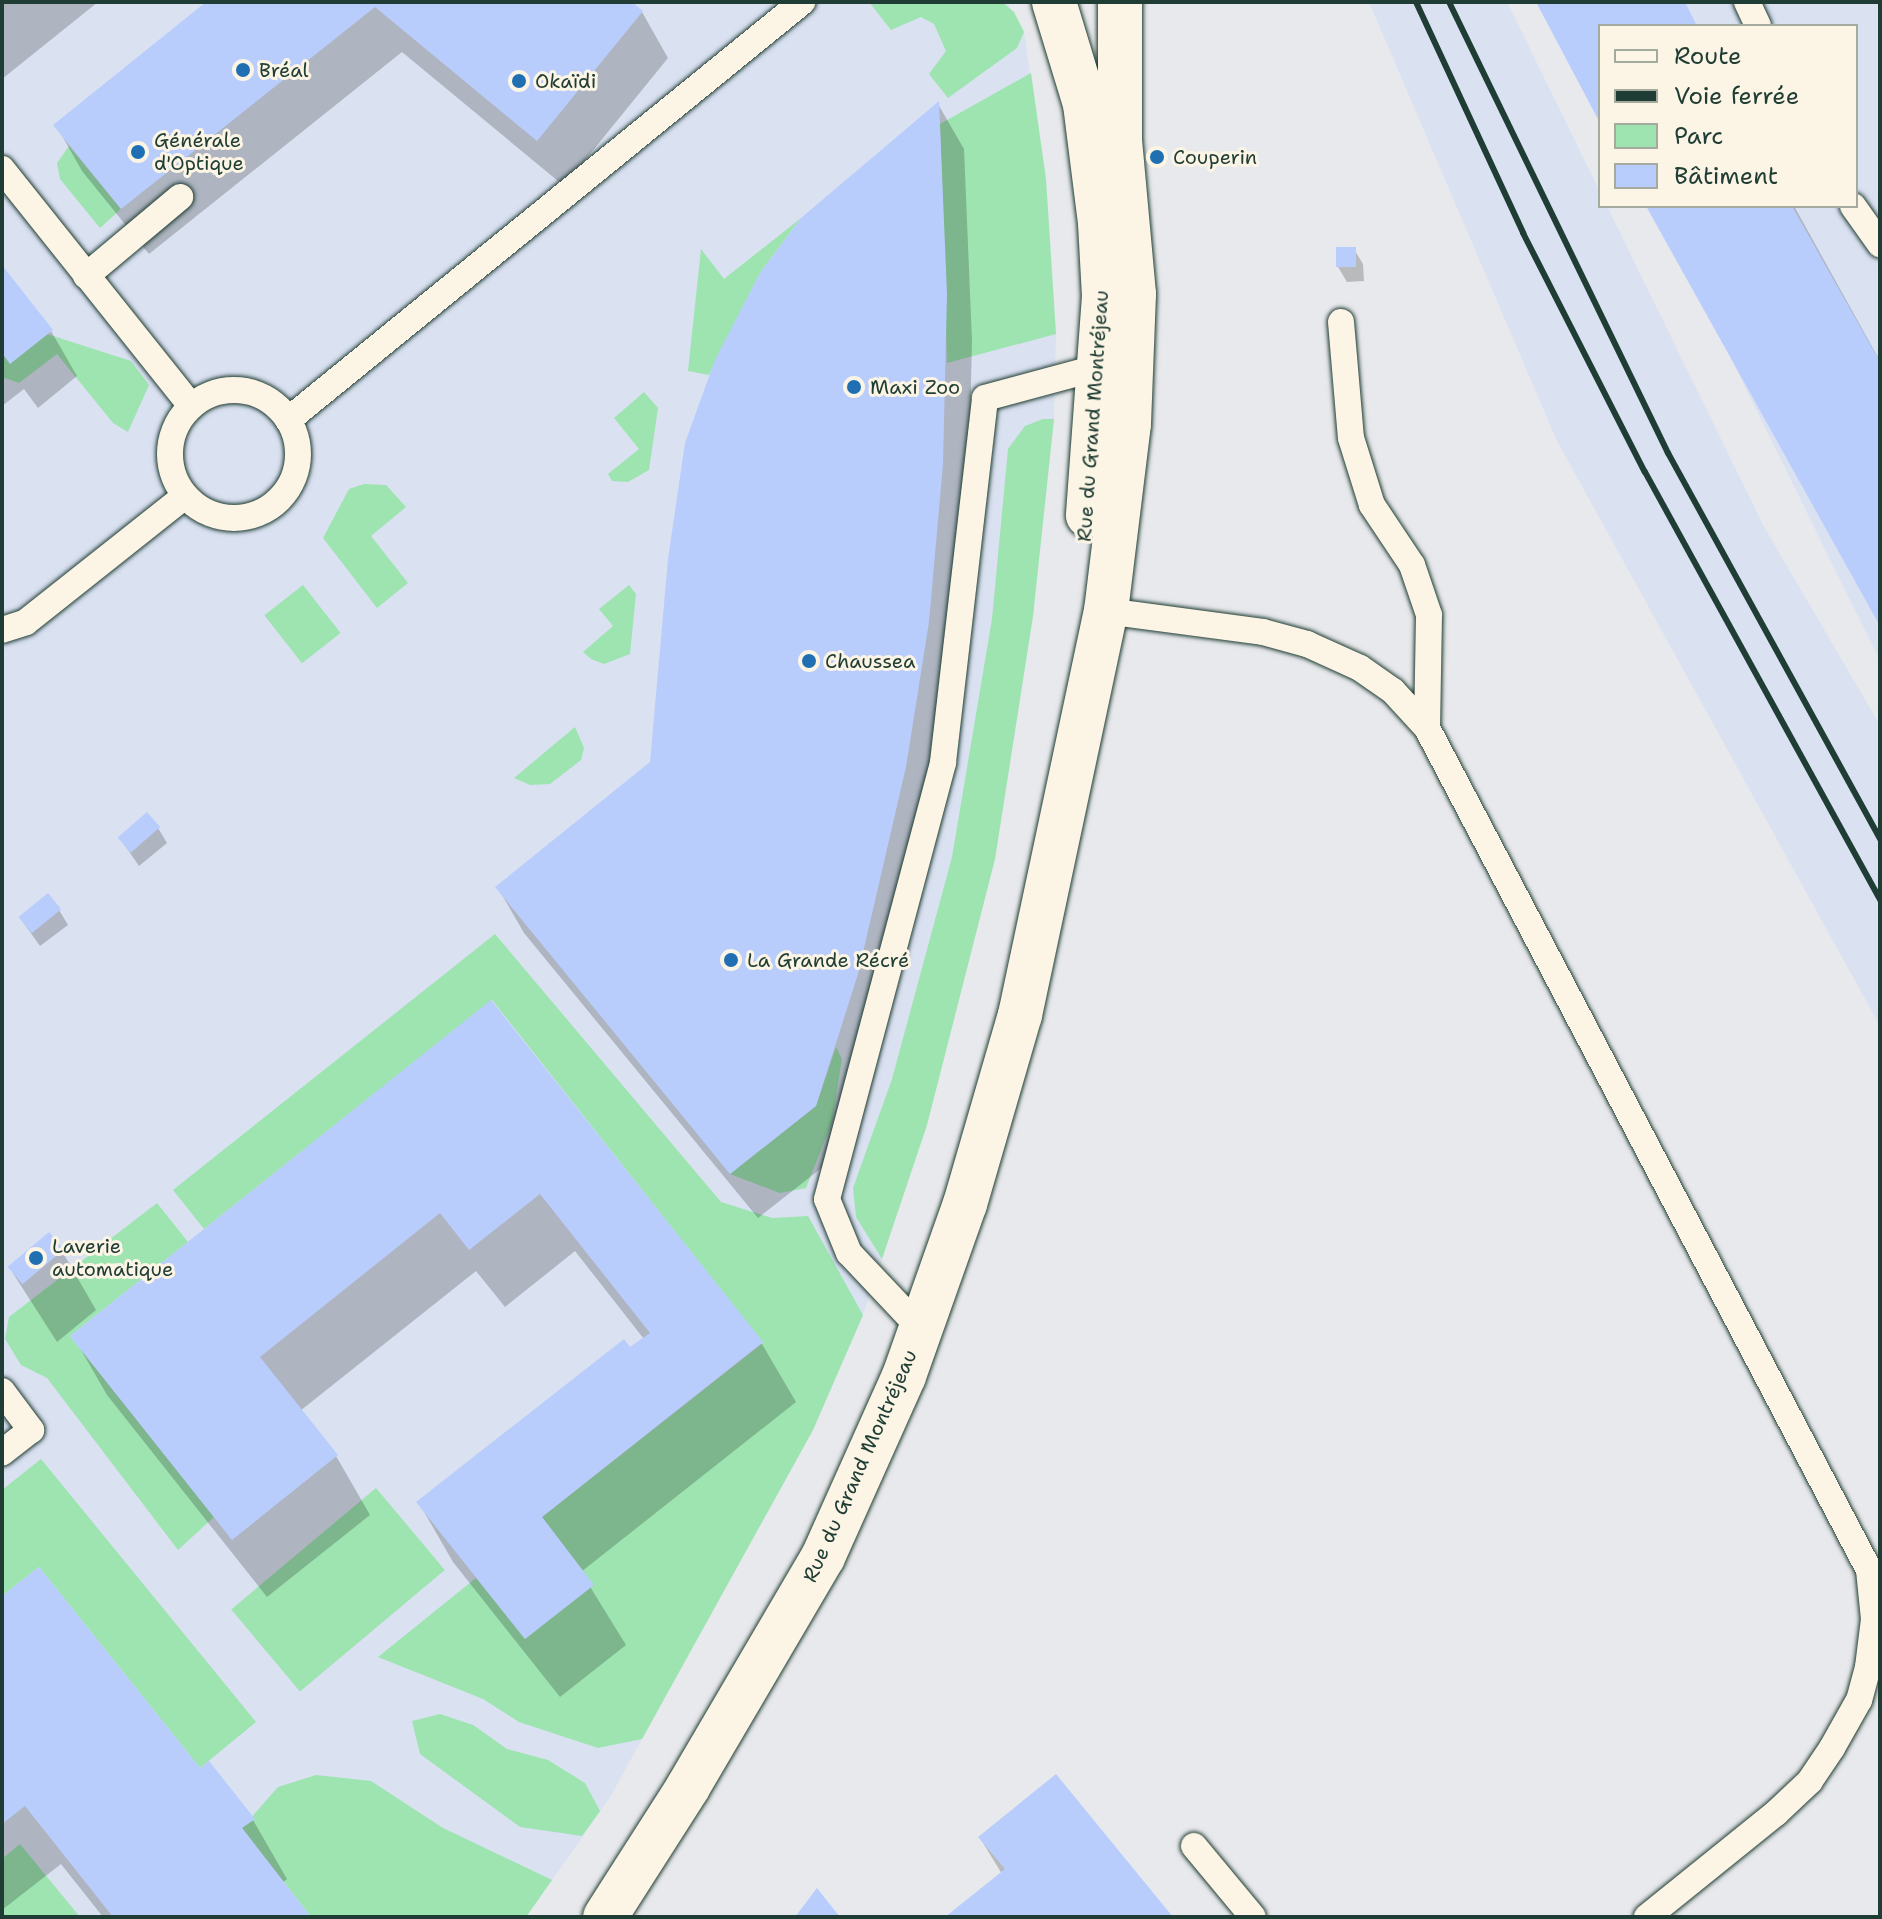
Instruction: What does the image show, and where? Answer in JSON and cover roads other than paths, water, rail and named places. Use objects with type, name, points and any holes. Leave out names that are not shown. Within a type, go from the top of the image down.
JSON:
[{"type":"street","name":"Rue du Grand Montréjeau","points":[[1054,2],[1087,119],[1104,296],[1060,836]]},
{"type":"street","name":"Rue du Grand Montréjeau","points":[[605,1917],[688,1787],[823,1557],[920,1328],[965,1204],[1020,1015],[1106,611],[1135,360],[1120,126],[1120,2]]},
{"type":"lane","points":[[288,420],[802,2]]},
{"type":"lane","points":[[1747,2],[1757,24]]},
{"type":"lane","points":[[2,169],[191,406]]},
{"type":"lane","points":[[86,276],[180,197]]},
{"type":"lane","points":[[1854,208],[1880,244]]},
{"type":"lane","points":[[1341,322],[1351,438],[1372,505],[1412,565],[1429,615],[1427,728]]},
{"type":"lane","points":[[920,1328],[849,1253],[827,1199],[943,762],[985,398],[1100,367]]},
{"type":"lane","points":[[237,390],[261,396],[288,420],[297,441],[297,464],[290,486],[275,504],[252,516],[225,518],[203,511],[185,496],[173,475],[170,450],[176,426],[191,406],[213,394],[237,390]]},
{"type":"lane","points":[[2,630],[26,622],[185,496]]},
{"type":"lane","points":[[1106,611],[1263,632],[1307,644],[1360,668],[1393,691],[1427,728],[1869,1570],[1874,1619],[1868,1667],[1859,1700],[1832,1748],[1810,1781],[1776,1813],[1647,1917]]},
{"type":"lane","points":[[2,1391],[31,1430],[2,1453]]},
{"type":"lane","points":[[1194,1846],[1253,1917]]},
{"type":"railway","points":[[1416,2],[1523,233],[1645,472],[1880,900]]},
{"type":"railway","points":[[1449,2],[1668,453],[1880,839]]},
{"type":"place","name":"Bréal","points":[[243,70]]},
{"type":"place","name":"Okaïdi","points":[[519,81]]},
{"type":"place","name":"Générale d'Optique","points":[[138,152]]},
{"type":"place","name":"Couperin","points":[[1157,157]]},
{"type":"place","name":"Maxi Zoo","points":[[854,387]]},
{"type":"place","name":"Chaussea","points":[[809,661]]},
{"type":"place","name":"La Grande Récré","points":[[731,960]]},
{"type":"place","name":"Laverie automatique","points":[[36,1258]]}]
